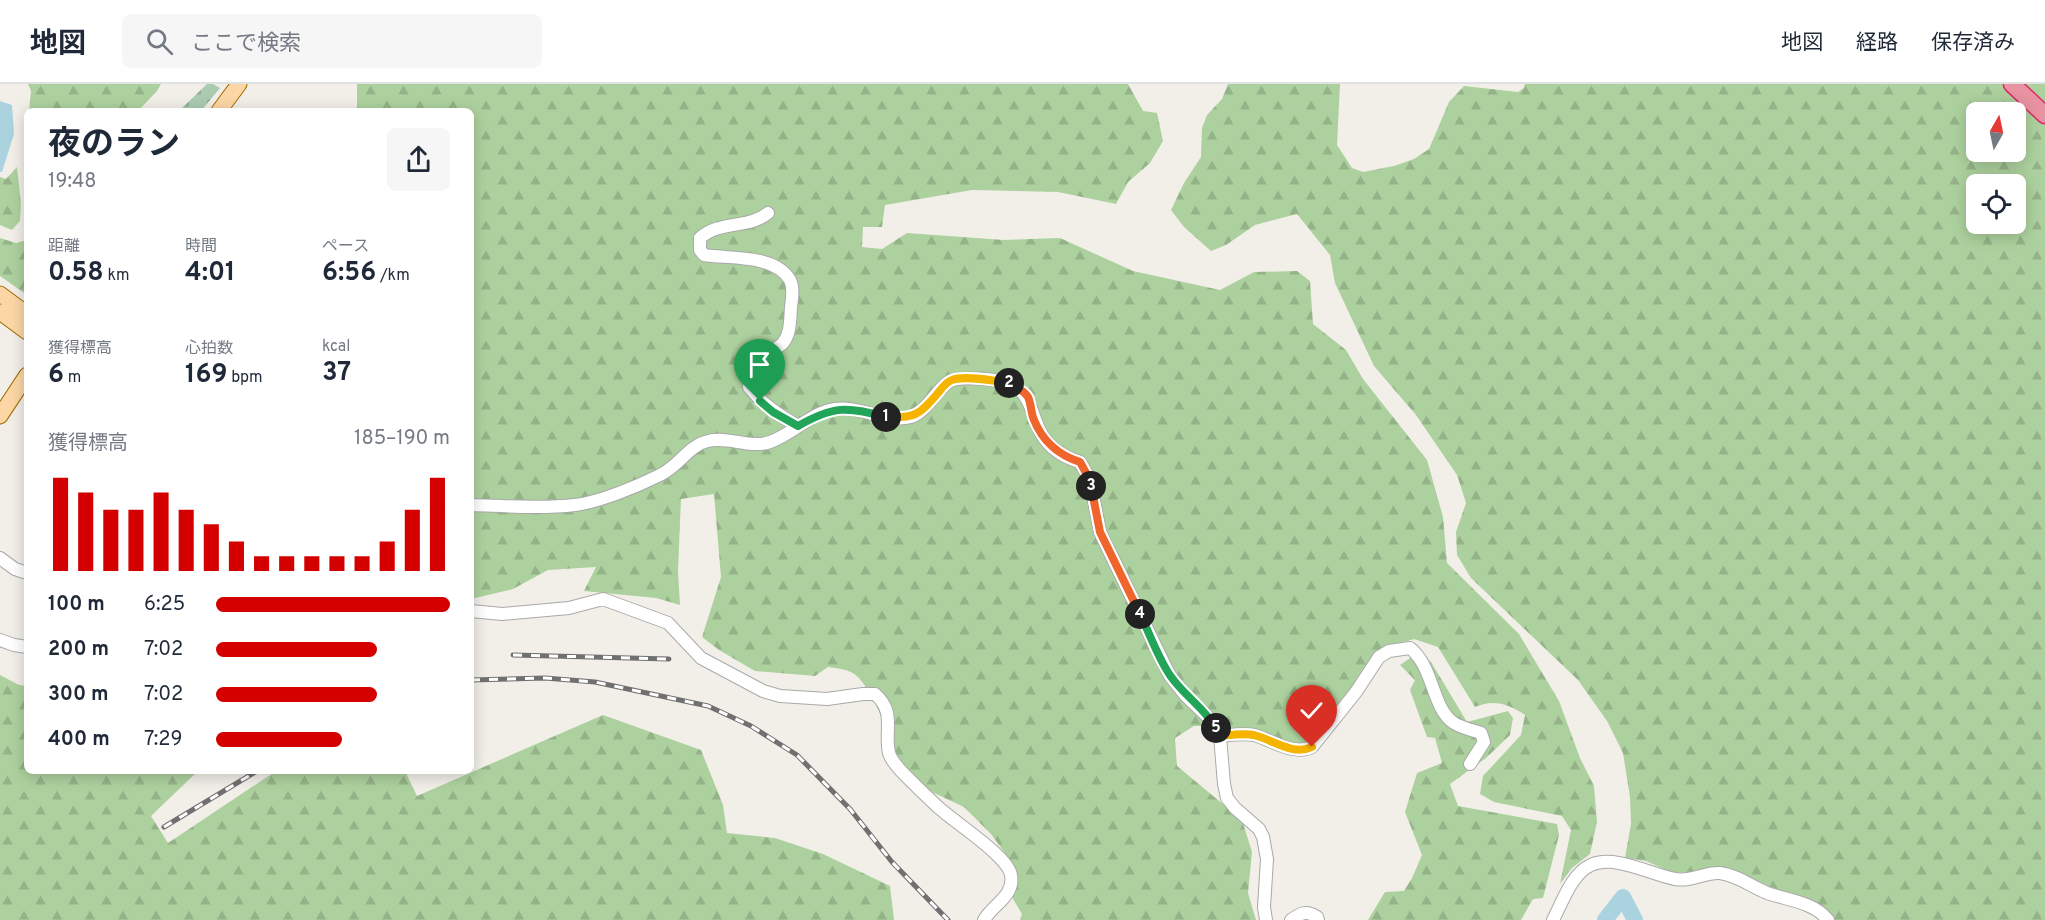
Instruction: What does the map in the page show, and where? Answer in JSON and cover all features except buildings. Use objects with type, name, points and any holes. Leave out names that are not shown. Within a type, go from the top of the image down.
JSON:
[{"type":"highway","points":[[2012,84],[2045,115]]},
{"type":"main road","points":[[222,108],[239,84]]},
{"type":"main road","points":[[0,294],[24,312]]},
{"type":"main road","points":[[0,312],[24,330]]},
{"type":"main road","points":[[0,416],[4,399],[24,378]]},
{"type":"street","points":[[768,213],[761,219],[717,227],[700,238],[700,250],[704,255],[763,261],[781,271],[790,280],[793,294],[788,335],[781,345],[762,356],[755,364],[749,387],[773,412],[798,426]]},
{"type":"street","points":[[474,505],[576,505],[597,501],[662,475],[693,448],[706,441],[721,439],[763,444],[774,441],[816,416],[834,409],[849,409],[886,417],[913,416],[953,379],[987,379],[1009,383],[1028,397],[1034,419],[1044,438],[1065,457],[1080,462],[1090,480],[1100,532],[1170,676],[1186,696],[1212,721],[1220,736],[1222,774],[1227,798],[1259,829],[1263,837],[1267,859],[1264,907],[1266,920]]},
{"type":"street","points":[[0,558],[15,569],[24,572]]},
{"type":"street","points":[[474,611],[502,614],[569,608],[603,599],[668,623],[701,658],[763,691],[780,696],[827,699],[875,694],[884,702],[888,714],[890,755],[904,774],[936,806],[992,849],[1005,863],[1011,875],[1004,900],[990,911],[984,920]]},
{"type":"street","points":[[0,640],[24,647]]},
{"type":"street","points":[[1220,736],[1253,735],[1305,751],[1321,737],[1369,674],[1379,657],[1389,651],[1410,648],[1423,662],[1445,715],[1453,722],[1481,733],[1484,742],[1470,764]]},
{"type":"street","points":[[1553,920],[1582,870],[1593,864],[1602,863],[1639,867],[1679,880],[1716,873],[1725,874],[1767,893],[1813,908],[1825,915],[1828,920]]},
{"type":"street","points":[[1291,920],[1306,912],[1317,917],[1318,920]]},
{"type":"green space","points":[[28,84],[161,84],[141,108],[29,108],[31,91]]},
{"type":"green space","points":[[207,84],[220,88],[203,108],[182,108]]},
{"type":"green space","points":[[357,84],[1128,84],[1143,111],[1157,113],[1163,141],[1150,163],[1128,182],[1116,204],[1058,192],[972,190],[885,205],[882,227],[863,227],[862,247],[882,249],[907,233],[1004,240],[1060,238],[1133,271],[1220,290],[1254,272],[1297,271],[1310,281],[1313,324],[1346,350],[1363,379],[1427,460],[1443,517],[1447,563],[1519,634],[1559,701],[1580,758],[1594,786],[1597,822],[1590,854],[1572,868],[1560,884],[1571,830],[1562,816],[1494,802],[1480,794],[1483,776],[1521,735],[1525,715],[1513,708],[1495,703],[1475,707],[1438,647],[1414,639],[1389,646],[1356,682],[1298,754],[1205,726],[1194,726],[1175,738],[1177,766],[1242,820],[1252,852],[1248,893],[1256,920],[1020,920],[1022,914],[1013,899],[1012,863],[991,834],[964,807],[904,779],[876,704],[860,679],[851,672],[828,667],[815,676],[755,671],[702,637],[721,577],[714,494],[681,499],[678,571],[680,605],[656,598],[584,591],[596,567],[548,570],[513,589],[474,598],[474,108],[357,108]]},
{"type":"green space","points":[[1228,84],[1340,84],[1337,145],[1352,168],[1363,172],[1394,166],[1414,159],[1429,149],[1449,102],[1464,86],[1518,92],[1524,88],[1525,84],[2045,84],[2045,920],[1835,920],[1822,908],[1744,876],[1671,872],[1646,861],[1625,858],[1631,824],[1630,797],[1623,753],[1607,721],[1578,680],[1471,578],[1457,555],[1456,532],[1466,503],[1457,475],[1416,415],[1374,366],[1335,283],[1330,255],[1297,214],[1255,225],[1226,245],[1211,251],[1184,227],[1171,210],[1184,183],[1201,157],[1202,128],[1207,115],[1222,99]]},
{"type":"green space","points":[[17,167],[21,204],[20,221],[12,230],[0,225],[0,177],[6,179]]},
{"type":"green space","points":[[0,238],[16,243],[24,241],[24,293],[0,276]]},
{"type":"green space","points":[[1413,656],[1431,662],[1467,722],[1508,711],[1513,718],[1510,735],[1486,758],[1450,784],[1458,806],[1557,824],[1559,835],[1543,898],[1533,899],[1521,920],[1368,920],[1385,892],[1404,891],[1412,878],[1422,855],[1405,812],[1417,773],[1442,763],[1435,738],[1427,737],[1410,690],[1415,680],[1400,665]]},
{"type":"green space","points":[[0,675],[24,686],[24,774],[195,774],[151,816],[168,843],[272,774],[406,774],[417,796],[468,774],[474,774],[474,771],[603,715],[701,750],[723,805],[727,833],[775,838],[823,854],[890,886],[894,920],[0,920]]},
{"type":"water","points":[[0,101],[12,105],[14,134],[2,172],[0,172]]},
{"type":"waterway","points":[[1605,920],[1623,897],[1635,920]]},
{"type":"railway","points":[[513,655],[669,659]]},
{"type":"railway","points":[[474,680],[545,678],[595,682],[708,706],[751,726],[797,755],[850,809],[892,862],[948,920]]},
{"type":"railway","points":[[164,827],[252,774]]},
{"type":"route","points":[[760,401],[773,412],[798,426],[834,409],[849,409],[886,417],[913,416],[953,379],[987,379],[1009,383],[1020,389],[1028,397],[1034,419],[1044,438],[1065,457],[1080,462],[1090,480],[1100,532],[1170,676],[1186,696],[1212,721],[1220,736],[1246,734],[1296,750],[1305,751],[1312,747]]}]
